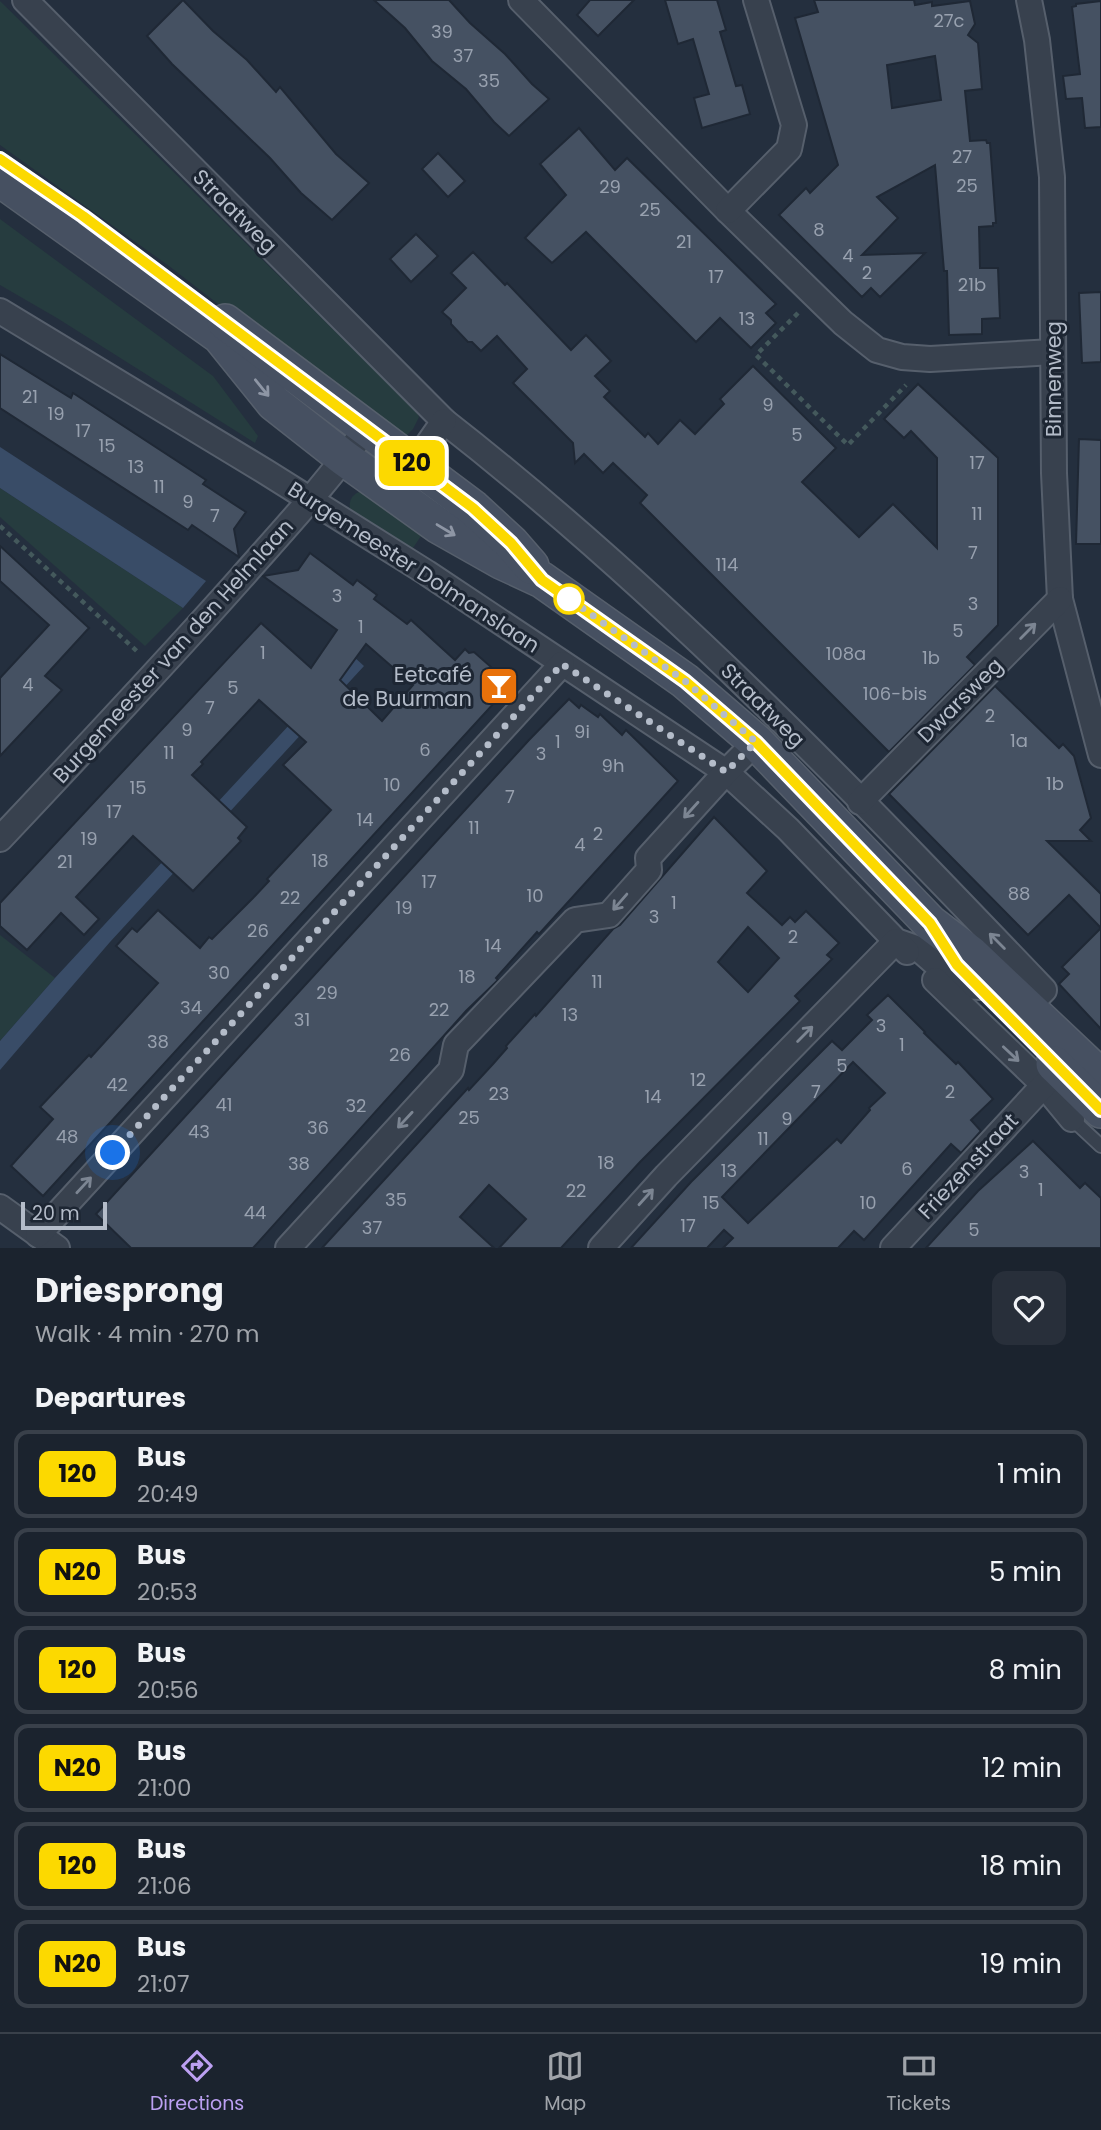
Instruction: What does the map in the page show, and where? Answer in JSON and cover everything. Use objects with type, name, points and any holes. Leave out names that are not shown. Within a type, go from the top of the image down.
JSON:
[{"type":"main road","name":"Straatweg","points":[[0,159],[62,201],[473,508],[511,543],[542,580]]},
{"type":"main road","name":"Straatweg","points":[[0,179],[220,336],[274,402],[393,494],[454,535],[542,580],[685,681],[756,742],[930,923],[971,954],[1101,1077]]},
{"type":"main road","name":"Straatweg","points":[[930,923],[957,965],[980,987],[1086,1114]]},
{"type":"street","name":"Straatweg","points":[[25,0],[444,421],[503,467],[672,614],[860,802],[1044,990],[1026,1008]]},
{"type":"street","points":[[521,0],[728,211],[844,323],[877,350],[902,357],[930,359],[1053,352]]},
{"type":"street","points":[[728,211],[789,149],[794,125],[756,0]]},
{"type":"street","name":"Binnenweg","points":[[1029,0],[1037,40],[1052,177],[1054,473],[1060,599],[1101,755]]},
{"type":"street","name":"Burgemeester Dolmanslaan","points":[[0,312],[473,602],[726,772],[788,829],[896,942],[1044,1085]]},
{"type":"street","points":[[393,494],[444,421]]},
{"type":"street","name":"Burgemeester van den Helmlaan","points":[[0,839],[158,671],[310,500],[367,427]]},
{"type":"street","name":"Dwarsweg","points":[[860,802],[1060,599]]},
{"type":"street","points":[[0,1207],[47,1241],[562,664]]},
{"type":"street","name":"Straatweg","points":[[288,1248],[451,1070],[456,1045],[575,920],[609,915],[649,870],[648,858],[756,742]]},
{"type":"street","name":"Straatweg","points":[[896,942],[919,949],[961,986],[980,987]]},
{"type":"street","points":[[601,1248],[666,1176],[896,942]]},
{"type":"street","points":[[1044,1085],[1086,1114]]},
{"type":"street","name":"Friezenstraat","points":[[893,1248],[1044,1085]]},
{"type":"lane","points":[[1086,1114],[1101,1146]]},
{"type":"path","points":[[816,295],[756,355],[848,445],[930,359]]},
{"type":"path","points":[[0,526],[158,671]]},
{"type":"green space","points":[[0,1],[414,407],[419,417],[404,438],[364,417],[169,266],[0,145]]},
{"type":"green space","points":[[0,219],[213,376],[258,436],[255,443],[0,285]]},
{"type":"green space","points":[[0,488],[183,608],[145,646],[0,517]]},
{"type":"green space","points":[[359,492],[372,495],[423,533],[411,551],[350,511],[351,500]]},
{"type":"green space","points":[[0,935],[55,978],[0,1041]]},
{"type":"water","points":[[0,447],[206,581],[183,608],[0,488]]},
{"type":"water","points":[[353,656],[364,666],[110,942],[0,1070],[0,1041]]},
{"type":"building","points":[[183,0],[247,60],[276,92],[280,87],[336,154],[369,183],[332,220],[301,193],[270,158],[172,64],[147,36]]},
{"type":"building","points":[[374,0],[449,0],[549,99],[509,136],[466,89],[432,61],[405,28]]},
{"type":"building","points":[[590,0],[634,0],[598,36],[577,15]]},
{"type":"building","points":[[665,0],[717,0],[726,30],[720,32],[736,86],[742,85],[750,114],[702,128],[694,98],[709,94],[693,39],[678,44]]},
{"type":"building","points":[[814,0],[914,0],[915,5],[932,2],[932,6],[970,1],[975,24],[968,35],[978,43],[982,89],[965,91],[970,141],[986,140],[990,143],[996,223],[993,223],[993,226],[979,227],[980,268],[998,268],[1000,318],[982,319],[982,334],[949,335],[947,271],[944,271],[935,165],[877,197],[898,218],[862,255],[925,253],[880,297],[871,288],[862,297],[779,215],[806,188],[810,193],[838,165],[795,18],[818,12]],"holes":[[[935,56],[941,100],[892,108],[887,65]]]},
{"type":"building","points":[[1101,1],[1101,127],[1085,128],[1082,98],[1066,99],[1063,76],[1080,74],[1072,7],[1076,4]]},
{"type":"building","points":[[579,128],[615,170],[627,158],[776,304],[766,313],[776,323],[751,348],[720,318],[696,342],[586,232],[552,263],[525,238],[566,195],[540,164]]},
{"type":"building","points":[[438,153],[465,181],[448,197],[422,169]]},
{"type":"building","points":[[416,234],[438,256],[411,282],[390,259]]},
{"type":"building","points":[[473,252],[505,285],[507,283],[571,350],[586,335],[611,361],[595,376],[610,391],[604,397],[645,437],[648,433],[658,444],[680,420],[695,434],[724,404],[720,399],[753,366],[836,448],[802,482],[859,537],[893,504],[937,548],[937,458],[911,431],[904,438],[884,419],[918,384],[998,458],[998,625],[967,657],[975,665],[889,752],[640,503],[647,495],[613,463],[603,473],[584,454],[575,463],[573,443],[513,383],[527,369],[497,336],[481,351],[451,324],[451,320],[442,312],[466,288],[451,273]]},
{"type":"building","points":[[1101,292],[1101,362],[1082,363],[1079,293]]},
{"type":"building","points":[[0,354],[71,398],[73,393],[206,480],[203,484],[246,512],[234,529],[239,557],[192,525],[188,530],[0,408]]},
{"type":"building","points":[[1079,439],[1101,440],[1101,544],[1076,544]]},
{"type":"building","points":[[0,546],[89,628],[45,676],[62,690],[0,756],[0,678],[49,625],[0,581]]},
{"type":"building","points":[[310,553],[353,585],[357,580],[377,595],[374,599],[407,624],[411,620],[455,660],[465,649],[469,653],[474,652],[499,674],[495,679],[506,690],[43,1196],[11,1166],[53,1119],[40,1107],[89,1055],[91,1057],[158,983],[116,946],[132,928],[137,932],[158,910],[200,948],[269,881],[267,879],[331,810],[283,765],[306,742],[259,700],[201,762],[203,764],[192,775],[247,827],[238,838],[241,841],[193,891],[133,836],[76,897],[99,919],[84,935],[61,913],[27,950],[0,926],[0,903],[261,623],[311,668],[337,630],[263,576],[298,570]],"holes":[[[366,644],[413,685],[382,721],[340,680]]]},
{"type":"building","points":[[995,686],[1059,748],[1063,744],[1074,756],[1091,818],[1080,830],[1091,841],[1047,841],[1101,894],[1101,928],[1069,895],[1028,935],[889,794]]},
{"type":"building","points":[[569,699],[579,708],[581,705],[598,717],[600,714],[622,735],[626,730],[678,781],[539,934],[537,932],[496,978],[498,980],[466,1011],[253,1248],[131,1248],[96,1214]]},
{"type":"building","points":[[714,817],[767,871],[747,893],[782,925],[790,917],[795,922],[806,911],[839,943],[827,955],[832,959],[795,996],[800,1001],[640,1162],[561,1248],[499,1248],[526,1219],[489,1185],[460,1217],[494,1248],[322,1248],[493,1064],[506,1046],[613,929],[620,925]],"holes":[[[748,927],[779,958],[748,992],[718,962]]]},
{"type":"building","points":[[1101,928],[1101,1029],[1059,984],[1069,974],[1062,967]]},
{"type":"building","points":[[888,995],[993,1099],[971,1120],[981,1131],[961,1153],[951,1144],[864,1240],[854,1231],[838,1248],[723,1248],[733,1238],[724,1230],[707,1248],[631,1248],[691,1182],[832,1041],[842,1050],[872,1020],[867,1015]],"holes":[[[853,1062],[885,1093],[869,1108],[841,1143],[837,1139],[748,1223],[722,1197]]]},
{"type":"building","points":[[1033,1141],[1080,1188],[1085,1183],[1101,1198],[1101,1248],[926,1248],[978,1191]]},
{"type":"bus line","name":"120","points":[[0,159],[83,216],[473,508],[511,543],[542,580],[685,681],[756,742],[930,923],[957,965],[1101,1110]]},
{"type":"place","name":"Eetcafé de Buurman","points":[[499,686]]},
{"type":"route","points":[[113,1153],[562,664],[726,772],[756,742],[685,681],[561,593],[569,599]]}]
